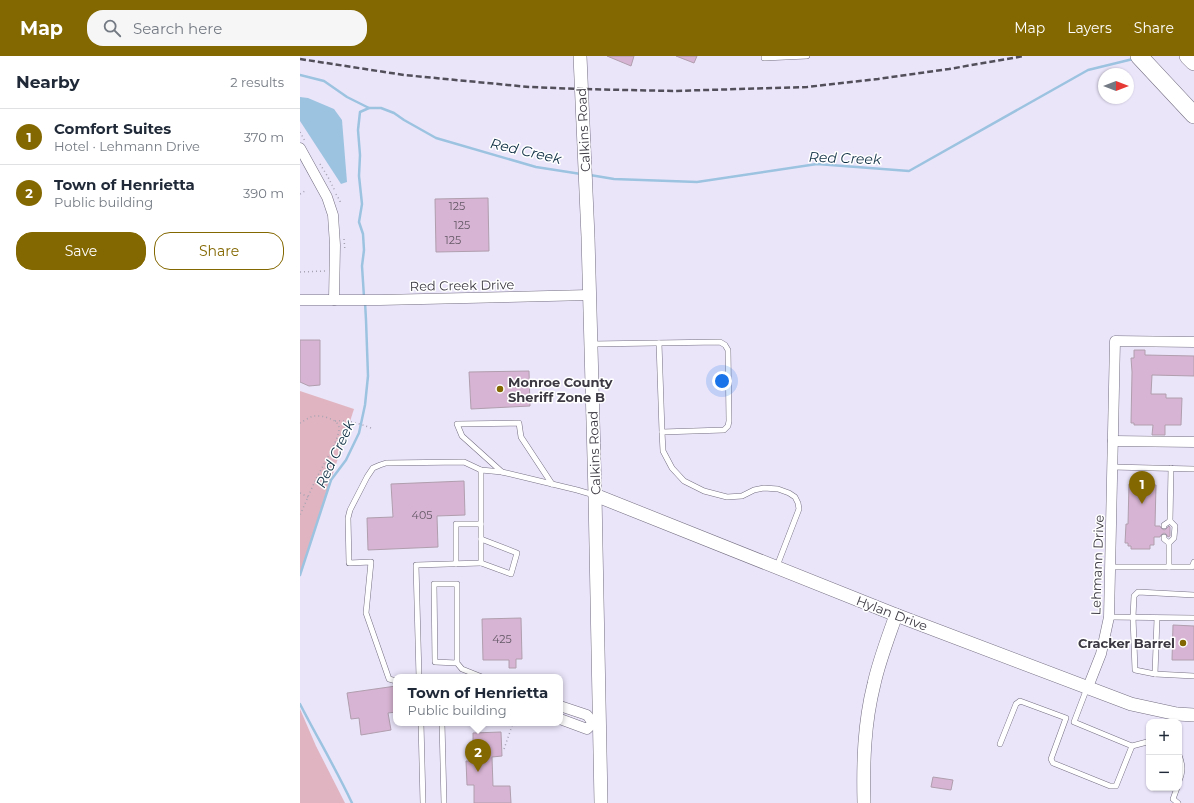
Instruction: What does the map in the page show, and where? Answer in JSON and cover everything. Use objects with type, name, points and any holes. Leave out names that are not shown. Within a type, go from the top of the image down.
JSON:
[{"type":"highway","points":[[1139,56],[1194,115]]},
{"type":"highway","points":[[1188,56],[1194,62]]},
{"type":"main road","name":"Calkins Road","points":[[580,56],[586,189],[595,495],[596,724],[602,803]]},
{"type":"main road","name":"Hylan Drive","points":[[595,495],[896,615],[1131,704],[1177,714],[1194,715]]},
{"type":"main road","points":[[864,803],[863,758],[867,718],[877,670],[896,615]]},
{"type":"street","points":[[300,148],[327,197],[334,215],[334,300]]},
{"type":"street","name":"Red Creek Drive","points":[[300,300],[380,300],[589,295]]},
{"type":"street","name":"Lehmann Drive","points":[[1088,687],[1101,654],[1109,617],[1115,341],[1194,342]]},
{"type":"street","points":[[1113,441],[1194,442]]},
{"type":"street","points":[[563,707],[587,715],[596,724],[587,729],[563,719]]},
{"type":"lane","points":[[764,56],[764,58],[807,56]]},
{"type":"lane","points":[[591,344],[720,342],[725,345],[728,350],[728,426],[724,430],[662,432]]},
{"type":"lane","points":[[659,343],[663,451],[672,468],[684,481],[704,491],[727,497],[742,496],[754,490],[764,488],[778,489],[795,497],[799,508],[776,567]]},
{"type":"lane","points":[[502,472],[462,436],[457,424],[519,423],[521,437],[552,484]]},
{"type":"lane","points":[[393,680],[389,679],[366,613],[372,562],[349,563],[348,518],[350,510],[367,477],[374,468],[386,463],[464,462],[481,470],[502,472],[595,495]]},
{"type":"lane","points":[[1112,467],[1194,469]]},
{"type":"lane","points":[[1169,567],[1169,543],[1174,538],[1175,526],[1170,521],[1170,468]]},
{"type":"lane","points":[[481,470],[481,563]]},
{"type":"lane","points":[[1164,526],[1170,521]]},
{"type":"lane","points":[[456,564],[456,524],[481,524]]},
{"type":"lane","points":[[1164,537],[1169,543]]},
{"type":"lane","points":[[419,674],[416,565],[481,563],[511,574],[517,553],[481,539]]},
{"type":"lane","points":[[1110,567],[1192,567],[1194,562]]},
{"type":"lane","points":[[456,663],[456,584],[434,584],[435,662],[456,663],[462,669],[474,674]]},
{"type":"lane","points":[[1194,595],[1138,592],[1134,596],[1133,617],[1135,670],[1155,674],[1194,676]]},
{"type":"lane","points":[[1109,617],[1194,618]]},
{"type":"lane","points":[[1155,674],[1157,618]]},
{"type":"lane","points":[[1074,722],[1088,687]]},
{"type":"lane","points":[[1000,744],[1016,704],[1020,701],[1066,718],[1132,746],[1146,742]]},
{"type":"lane","points":[[1066,718],[1051,759],[1053,762],[1110,786],[1116,786],[1132,746]]},
{"type":"lane","points":[[421,726],[423,803]]},
{"type":"lane","points":[[442,726],[444,803]]},
{"type":"lane","points":[[1175,791],[1173,799],[1178,803]]},
{"type":"path","points":[[300,194],[306,191]]},
{"type":"path","points":[[300,423],[314,416],[329,418],[335,421],[339,426],[338,434],[300,515]]},
{"type":"path","points":[[335,421],[345,420],[371,428]]},
{"type":"path","points":[[300,492],[308,497]]},
{"type":"path","points":[[504,749],[511,726]]},
{"type":"shaded area","points":[[300,391],[354,409],[300,575]]},
{"type":"shaded area","points":[[300,709],[316,746],[345,803],[300,803]]},
{"type":"water","points":[[300,97],[308,98],[334,109],[342,120],[347,182],[341,184],[300,121]]},
{"type":"building","points":[[607,56],[634,56],[631,66]]},
{"type":"building","points":[[676,56],[697,56],[694,63]]},
{"type":"building","points":[[488,198],[489,251],[436,252],[435,199]]},
{"type":"building","points":[[300,340],[320,340],[320,385],[309,386],[300,382]]},
{"type":"building","points":[[1134,350],[1145,350],[1145,355],[1194,356],[1194,376],[1152,375],[1151,394],[1166,394],[1166,398],[1182,398],[1181,425],[1165,425],[1165,435],[1152,435],[1153,425],[1134,425],[1134,423],[1131,423],[1131,358],[1134,358]]},
{"type":"building","name":"Monroe County Sheriff Zone B","points":[[529,371],[530,406],[471,409],[469,372]]},
{"type":"building","points":[[1132,479],[1151,480],[1152,485],[1156,485],[1155,526],[1160,526],[1164,530],[1169,526],[1170,527],[1170,536],[1168,537],[1164,533],[1160,537],[1154,537],[1154,545],[1150,545],[1150,549],[1131,549],[1131,546],[1128,546],[1128,543],[1125,543],[1126,524],[1128,524],[1129,484],[1132,484]]},
{"type":"building","points":[[464,481],[465,515],[437,516],[438,547],[368,550],[367,518],[393,517],[391,484]]},
{"type":"building","points":[[521,618],[522,659],[516,659],[516,668],[509,668],[509,660],[483,660],[482,619]]},
{"type":"building","name":"Cracker Barrel","points":[[1173,625],[1194,626],[1194,660],[1172,660]]},
{"type":"building","points":[[393,686],[393,712],[388,713],[391,730],[361,735],[359,718],[351,719],[347,693]]},
{"type":"building","points":[[501,732],[502,756],[492,757],[493,786],[510,786],[511,803],[474,803],[474,785],[467,785],[466,761],[473,761],[473,733]]},
{"type":"building","points":[[933,777],[953,780],[951,790],[931,787]]},
{"type":"waterway","name":"Red Creek","points":[[590,175],[614,179],[697,182],[817,164],[909,171],[1088,70],[1133,59]]},
{"type":"waterway","points":[[300,75],[324,81],[347,97],[369,108]]},
{"type":"waterway","name":"Red Creek","points":[[364,297],[362,266],[364,250],[363,234],[359,222],[362,204],[359,176],[360,155],[358,130],[360,112],[369,108],[381,108],[394,113],[436,138],[536,167],[581,174]]},
{"type":"waterway","name":"Red Creek","points":[[300,575],[331,480],[346,460],[359,433],[365,405],[368,376],[365,302]]},
{"type":"waterway","name":"Red Creek","points":[[300,704],[352,803]]},
{"type":"railway","points":[[300,59],[404,75],[529,87],[673,91],[807,87],[949,69],[1024,56]]},
{"type":"place","name":"Monroe County Sheriff Zone B","points":[[500,389]]},
{"type":"place","name":"Comfort Suites","points":[[1142,504]]},
{"type":"place","name":"Cracker Barrel","points":[[1183,643]]},
{"type":"place","name":"Town of Henrietta","points":[[478,772]]}]
